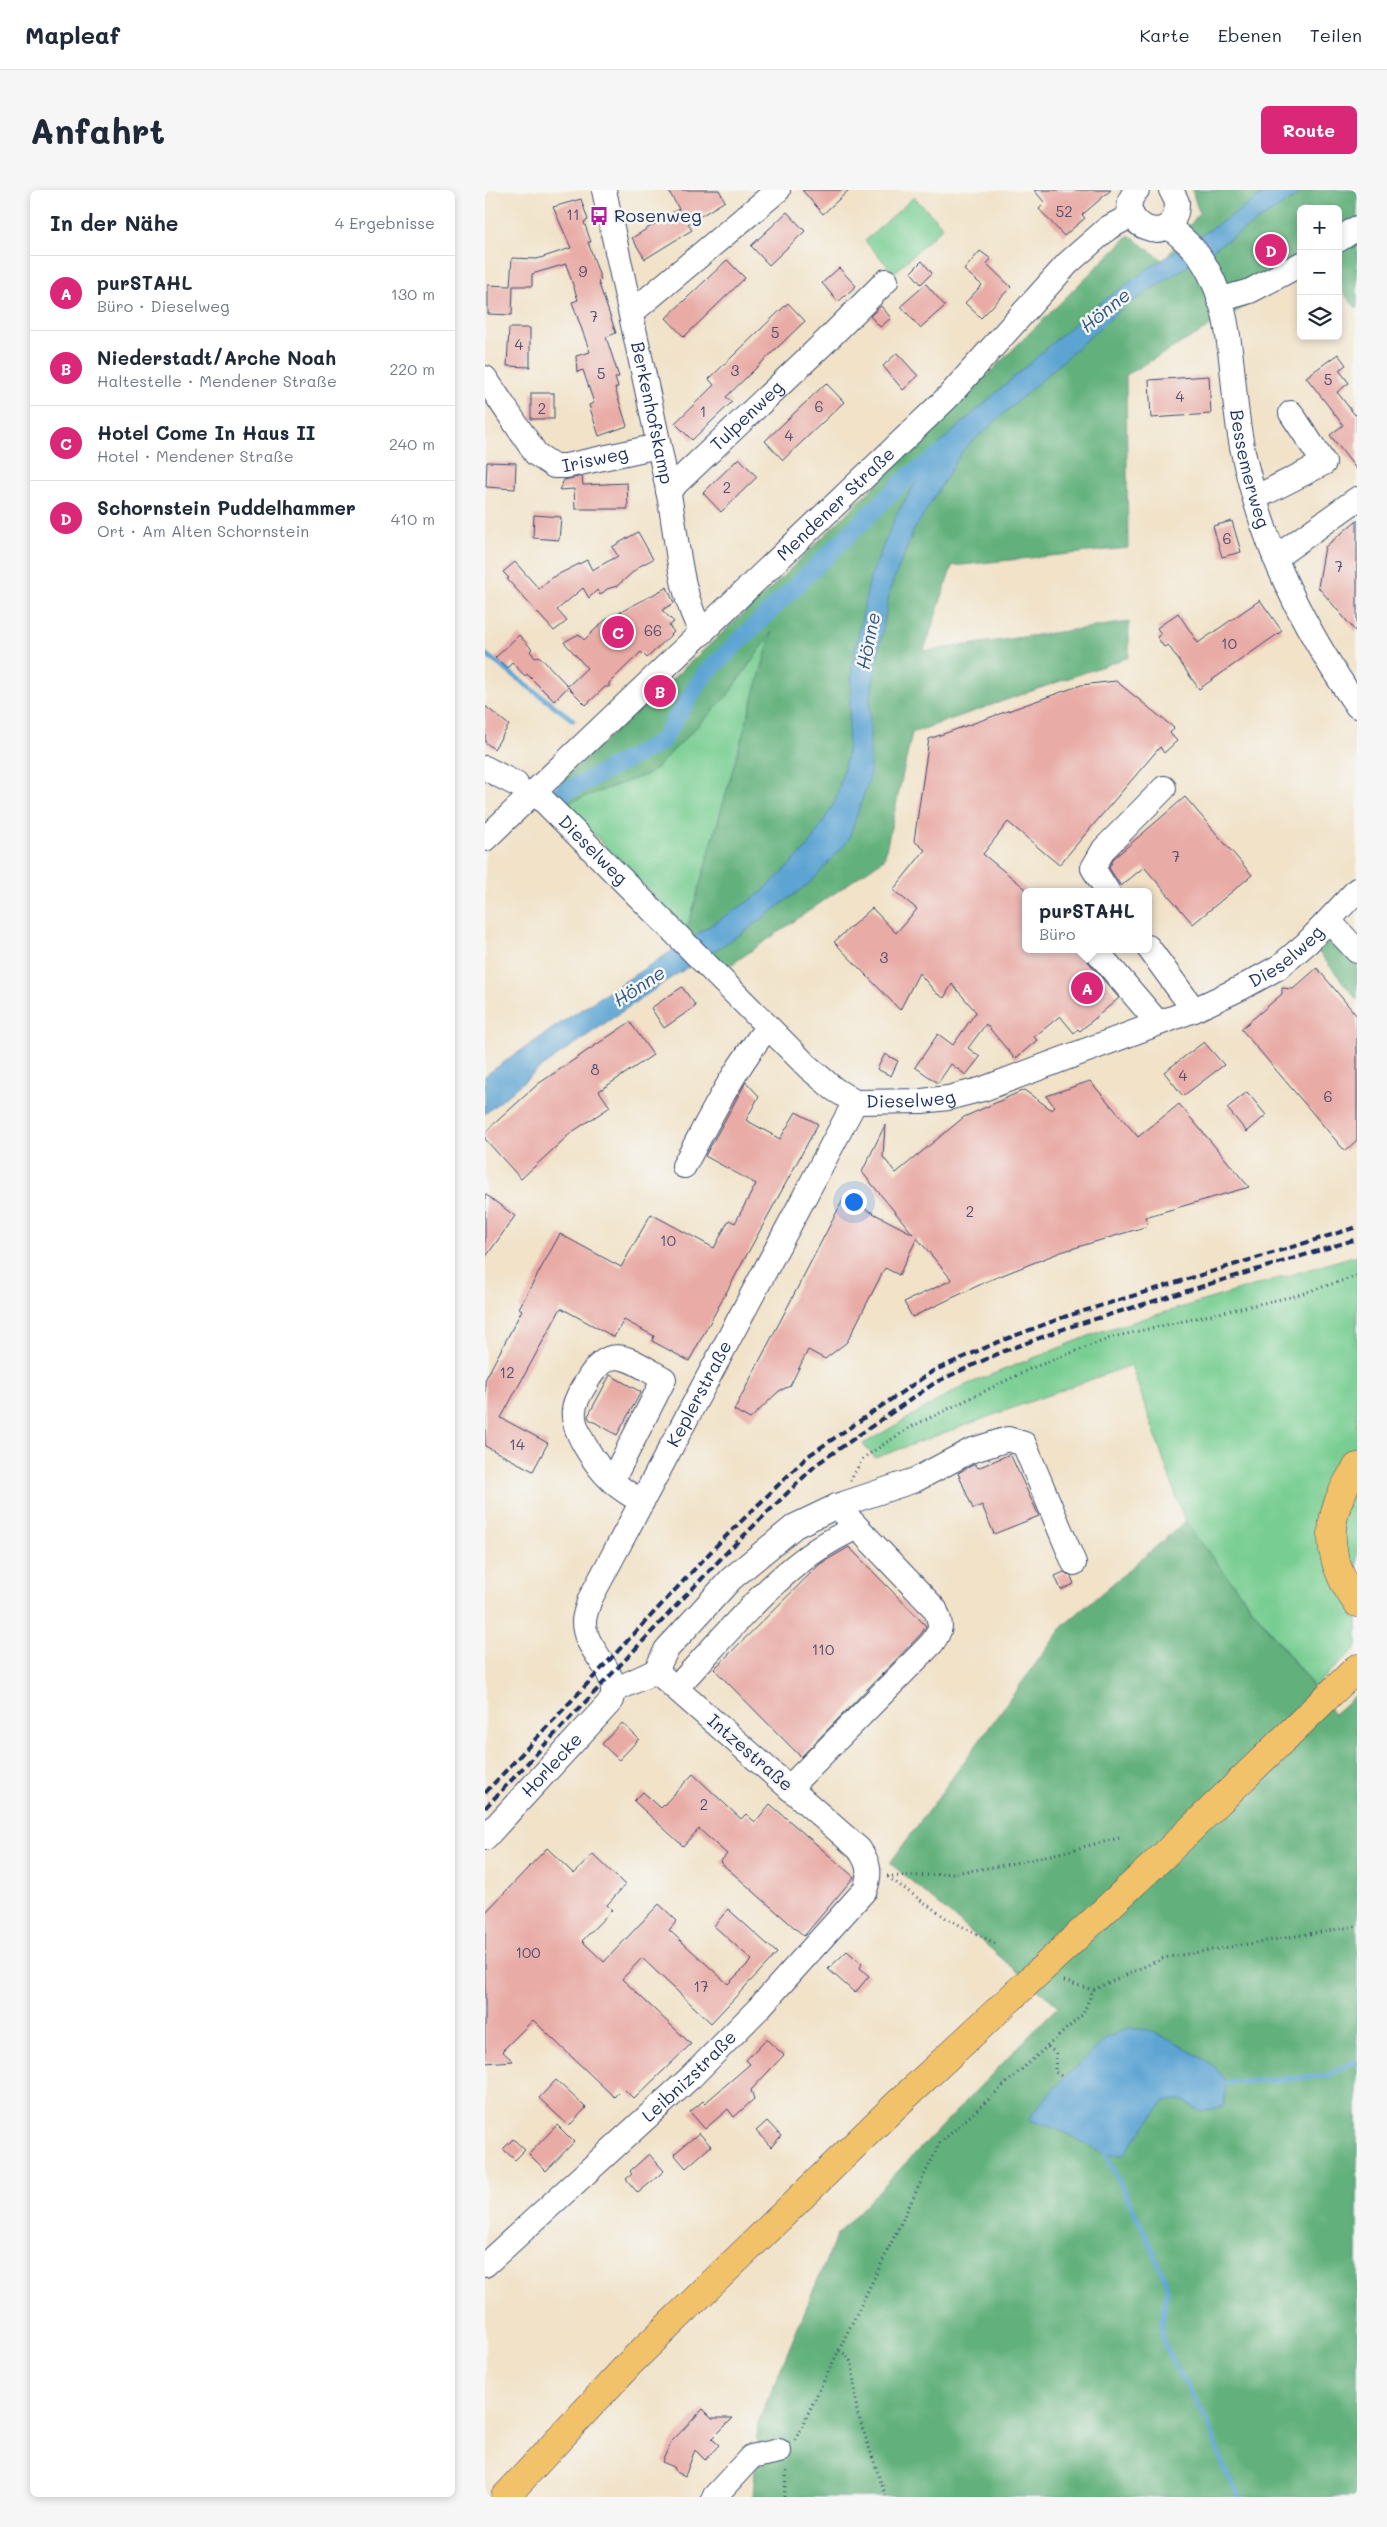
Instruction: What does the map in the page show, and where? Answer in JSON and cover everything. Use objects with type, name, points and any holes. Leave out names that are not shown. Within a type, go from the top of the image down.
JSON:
[{"type":"main road","points":[[1354,1596],[1334,1559],[1331,1523],[1345,1484],[1357,1467]]},
{"type":"main road","points":[[505,2497],[631,2362],[893,2108],[1156,1863],[1357,1668]]},
{"type":"street","name":"Berkenhofskamp","points":[[605,190],[668,491],[685,593],[691,614],[702,633]]},
{"type":"street","points":[[631,312],[778,190]]},
{"type":"street","points":[[1137,190],[1131,202],[1132,216],[1142,227],[1151,230],[1172,229],[1177,202],[1171,190]]},
{"type":"street","name":"Mendener Straße","points":[[485,839],[525,788],[702,633],[947,398],[1075,256],[1108,228],[1132,216]]},
{"type":"street","points":[[1342,237],[1357,228]]},
{"type":"street","name":"Bessemerweg","points":[[1172,229],[1204,264],[1219,300],[1231,348],[1242,445],[1255,498],[1275,558],[1317,645],[1357,706]]},
{"type":"street","points":[[1219,300],[1250,291],[1297,266]]},
{"type":"street","name":"Tulpenweg","points":[[668,491],[826,341],[886,281]]},
{"type":"street","name":"Irisweg","points":[[485,378],[536,454],[554,466],[566,466],[658,446]]},
{"type":"street","points":[[1255,498],[1324,463],[1291,413]]},
{"type":"street","points":[[1275,558],[1357,498]]},
{"type":"street","name":"Dieselweg","points":[[485,768],[525,788],[808,1067],[834,1089],[855,1102],[893,1103],[948,1098],[999,1083],[1194,1010],[1241,988],[1279,967],[1307,943],[1357,890]]},
{"type":"street","points":[[1106,888],[1093,868],[1104,849],[1164,788]]},
{"type":"street","points":[[1329,921],[1357,950]]},
{"type":"street","points":[[1152,952],[1194,1010]]},
{"type":"street","points":[[1098,953],[1159,1023]]},
{"type":"street","points":[[685,1166],[726,1086],[747,1053],[768,1027]]},
{"type":"street","name":"Keplerstraße","points":[[615,1690],[611,1676],[589,1641],[584,1622],[590,1599],[855,1102]]},
{"type":"street","points":[[612,1482],[664,1380],[629,1359],[615,1356],[604,1359],[595,1366],[576,1401],[573,1412],[575,1424],[585,1445],[601,1470],[612,1482],[642,1502]]},
{"type":"street","points":[[615,1690],[656,1671],[665,1650],[731,1580],[795,1526],[837,1506],[915,1480],[970,1450],[1008,1439],[1023,1444],[1074,1563]]},
{"type":"street","points":[[789,1788],[932,1643],[940,1632],[940,1620],[935,1609],[837,1506]]},
{"type":"street","points":[[676,1688],[785,1572],[839,1535],[856,1528]]},
{"type":"street","name":"Intzestraße","points":[[656,1671],[859,1849],[875,1869]]},
{"type":"street","name":"Horlecke","points":[[485,1838],[612,1700],[615,1690]]},
{"type":"street","name":"Leibnizstraße","points":[[485,2265],[691,2077],[758,2009],[865,1890],[875,1869]]},
{"type":"street","points":[[714,2497],[751,2457],[786,2453]]},
{"type":"path","points":[[837,1506],[863,1458],[916,1424],[1033,1368],[1113,1337],[1293,1296],[1357,1276]]},
{"type":"path","points":[[875,1869],[916,1877],[1008,1865],[1119,1838]]},
{"type":"path","points":[[875,1869],[946,1918],[996,1944]]},
{"type":"path","points":[[1064,1981],[1093,1990],[1163,1958],[1357,1926]]},
{"type":"path","points":[[784,2497],[786,2453],[813,2404],[939,2143],[1083,2014],[1093,1990]]},
{"type":"path","points":[[1047,2047],[1055,2053],[1055,2072],[1063,2077]]},
{"type":"path","points":[[839,2351],[847,2355],[852,2364],[857,2412],[886,2497]]},
{"type":"green space","points":[[1192,190],[1357,190],[1357,309],[1342,292],[1342,205],[1297,205],[1297,276],[1126,375],[1128,548],[952,566],[924,651],[1129,622],[1129,657],[912,733],[884,859],[725,969],[687,930],[772,632],[727,696],[651,773],[564,804],[558,784],[770,589],[1129,235],[1164,261],[1199,213]]},
{"type":"green space","points":[[914,197],[943,227],[894,273],[865,241]]},
{"type":"green space","points":[[773,631],[687,930],[564,804],[651,773],[727,696]]},
{"type":"green space","points":[[1335,937],[1357,964],[1357,1000],[1318,951]]},
{"type":"green space","points":[[1357,1255],[1357,1647],[1314,1687],[1185,1522],[1131,1365],[875,1458],[863,1444],[963,1386],[1099,1332]]},
{"type":"green space","points":[[1185,1522],[1334,1714],[1357,1694],[1357,2497],[753,2497],[758,2423],[837,2234],[1058,2006],[890,1863],[1064,1625]]},
{"type":"water","name":"Hönne","points":[[1268,190],[1306,190],[1122,308],[963,450],[913,532],[890,589],[870,700],[870,777],[848,841],[812,881],[747,930],[668,980],[540,1068],[485,1114],[485,1076],[565,1020],[761,893],[807,848],[836,800],[847,755],[852,667],[870,577],[897,513],[941,442],[1085,314],[1148,269],[1245,207]]},
{"type":"water","points":[[1128,2028],[1148,2030],[1178,2043],[1216,2068],[1226,2083],[1224,2106],[1201,2112],[1182,2100],[1165,2101],[1123,2155],[1106,2155],[1062,2131],[1029,2120],[1038,2106],[1066,2076],[1107,2038]]},
{"type":"building","points":[[668,190],[719,190],[725,201],[688,224],[692,230],[645,259],[632,238],[679,209]]},
{"type":"building","points":[[802,190],[849,190],[823,214]]},
{"type":"building","points":[[1034,190],[1111,190],[1082,215],[1085,218],[1064,236],[1039,209],[1045,203]]},
{"type":"building","points":[[581,199],[588,220],[584,222],[591,242],[588,242],[601,280],[598,281],[616,333],[606,337],[619,377],[615,378],[618,387],[615,388],[627,426],[599,436],[589,405],[594,403],[583,370],[577,372],[576,356],[590,352],[572,302],[578,300],[566,264],[532,274],[532,286],[513,286],[512,315],[488,314],[488,285],[510,286],[512,258],[537,259],[571,248],[553,207]]},
{"type":"building","points":[[787,212],[805,231],[769,265],[751,246]]},
{"type":"building","points":[[1275,238],[1283,253],[1268,262],[1260,247]]},
{"type":"building","points":[[980,251],[991,259],[987,264],[1011,287],[981,318],[965,303],[982,285],[964,270]]},
{"type":"building","points":[[727,260],[745,278],[684,337],[666,318]]},
{"type":"building","points":[[922,261],[932,273],[921,284],[911,272]]},
{"type":"building","points":[[839,268],[856,286],[838,302],[822,283]]},
{"type":"building","points":[[926,284],[945,306],[920,328],[901,306]]},
{"type":"building","points":[[788,303],[805,321],[726,397],[732,402],[692,440],[675,423],[714,385],[709,379]]},
{"type":"building","points":[[881,306],[891,318],[880,327],[870,316]]},
{"type":"building","points":[[509,328],[530,328],[530,367],[507,366]]},
{"type":"building","points":[[897,353],[918,376],[903,390],[883,366]]},
{"type":"building","points":[[1338,354],[1346,365],[1339,370],[1349,383],[1337,392],[1355,415],[1357,414],[1357,470],[1330,435],[1343,425],[1306,377]]},
{"type":"building","points":[[1209,376],[1211,414],[1151,418],[1149,380]]},
{"type":"building","points":[[826,383],[844,402],[783,460],[765,441]]},
{"type":"building","points":[[531,393],[554,393],[554,419],[531,419]]},
{"type":"building","points":[[739,458],[757,477],[721,512],[703,493]]},
{"type":"building","points":[[487,462],[516,463],[515,489],[486,487]]},
{"type":"building","points":[[582,476],[583,485],[627,483],[628,509],[575,509],[574,489],[559,490],[564,480]]},
{"type":"building","points":[[534,515],[561,517],[559,540],[533,538]]},
{"type":"building","points":[[1357,520],[1357,633],[1318,587],[1325,547]]},
{"type":"building","points":[[1232,521],[1241,552],[1222,557],[1213,526]]},
{"type":"building","points":[[638,532],[653,559],[640,566],[617,586],[607,589],[600,595],[597,590],[589,598],[583,588],[557,610],[567,621],[554,631],[507,579],[509,578],[503,572],[515,562],[539,589],[551,578],[587,560],[592,570],[618,556],[612,547]]},
{"type":"building","points":[[667,587],[674,603],[662,610],[674,622],[669,626],[674,632],[647,658],[641,652],[609,683],[609,687],[605,687],[586,705],[568,687],[554,701],[512,662],[508,668],[495,658],[519,635],[532,649],[530,651],[535,658],[539,656],[568,686],[587,668],[564,642],[579,634],[584,640],[604,621]]},
{"type":"building","points":[[1260,600],[1282,631],[1199,689],[1168,645],[1164,647],[1157,637],[1161,634],[1157,628],[1178,613],[1198,643]]},
{"type":"building","points":[[1116,681],[1174,728],[1170,733],[1177,741],[1164,753],[1160,747],[1059,865],[1008,822],[983,854],[1025,888],[1022,888],[1022,953],[1083,953],[1085,958],[1119,998],[1080,1031],[1078,1029],[1074,1033],[1060,1016],[1034,1037],[1037,1040],[1015,1059],[986,1024],[968,1048],[980,1057],[966,1075],[951,1064],[938,1083],[915,1067],[938,1034],[953,1045],[976,1012],[952,984],[944,998],[936,993],[919,973],[900,1010],[834,942],[872,908],[896,933],[917,909],[893,890],[925,850],[914,841],[929,739],[1081,685]]},
{"type":"building","points":[[485,706],[509,725],[494,749],[485,742]]},
{"type":"building","points":[[1185,797],[1252,875],[1193,924],[1144,867],[1121,886],[1109,868],[1114,858]]},
{"type":"building","points":[[1317,968],[1357,1016],[1357,1140],[1345,1151],[1241,1029],[1282,994],[1282,988],[1293,989]]},
{"type":"building","points":[[682,987],[696,1006],[664,1028],[651,1008]]},
{"type":"building","points":[[630,1022],[653,1055],[599,1091],[610,1107],[572,1132],[521,1179],[485,1139],[485,1132],[538,1084]]},
{"type":"building","points":[[1204,1042],[1224,1065],[1183,1096],[1164,1072]]},
{"type":"building","points":[[885,1054],[898,1061],[891,1076],[877,1069]]},
{"type":"building","points":[[1090,1081],[1138,1137],[1179,1104],[1249,1187],[1145,1217],[1148,1226],[1061,1252],[990,1280],[912,1317],[904,1302],[952,1280],[917,1238],[899,1275],[885,1268],[847,1342],[825,1359],[808,1350],[790,1386],[779,1391],[750,1419],[734,1410],[844,1198],[913,1234],[862,1172],[885,1125],[883,1157],[896,1173],[964,1117],[1024,1090],[1052,1110],[1055,1107],[1046,1096]]},
{"type":"building","points":[[746,1082],[759,1096],[746,1120],[780,1139],[796,1112],[818,1124],[689,1361],[652,1341],[654,1336],[624,1320],[614,1337],[561,1308],[501,1418],[548,1443],[533,1471],[485,1446],[485,1380],[522,1310],[519,1308],[560,1234],[621,1267],[651,1214],[714,1248],[729,1220],[735,1223],[756,1184],[705,1156]]},
{"type":"building","points":[[1247,1092],[1266,1115],[1247,1132],[1227,1108]]},
{"type":"building","points":[[485,1194],[515,1216],[485,1258]]},
{"type":"building","points":[[610,1375],[641,1392],[617,1435],[589,1419],[588,1416]]},
{"type":"building","points":[[1010,1454],[1039,1516],[994,1534],[982,1505],[973,1509],[958,1473],[975,1464],[978,1468]]},
{"type":"building","points":[[849,1547],[926,1626],[921,1634],[801,1757],[714,1669],[820,1564]]},
{"type":"building","points":[[1064,1572],[1071,1576],[1074,1584],[1061,1590],[1055,1576]]},
{"type":"building","points":[[622,1723],[639,1739],[619,1760],[602,1744]]},
{"type":"building","points":[[693,1774],[741,1819],[746,1814],[755,1822],[770,1804],[854,1877],[804,1936],[720,1862],[727,1854],[699,1829],[683,1846],[634,1801],[643,1792],[661,1808]]},
{"type":"building","points":[[547,1848],[574,1874],[593,1854],[625,1885],[607,1905],[612,1910],[582,1941],[604,1962],[659,1904],[677,1921],[669,1930],[728,1984],[752,1960],[714,1926],[728,1909],[777,1953],[711,2023],[642,1958],[622,1979],[691,2044],[634,2099],[623,2088],[614,2097],[533,2020],[502,2051],[513,2061],[485,2063],[485,1913]]},
{"type":"building","points":[[847,1951],[862,1964],[860,1968],[869,1976],[855,1993],[828,1969]]},
{"type":"building","points":[[766,2039],[784,2055],[751,2090],[754,2099],[734,2117],[728,2109],[705,2129],[690,2112],[703,2101],[705,2103],[750,2064],[746,2060]]},
{"type":"building","points":[[556,2080],[586,2108],[569,2126],[539,2098]]},
{"type":"building","points":[[767,2121],[781,2136],[771,2147],[756,2131]]},
{"type":"building","points":[[557,2125],[574,2142],[546,2171],[529,2154]]},
{"type":"building","points":[[699,2133],[711,2146],[686,2168],[674,2154]]},
{"type":"building","points":[[513,2139],[525,2150],[515,2160],[503,2149]]},
{"type":"building","points":[[649,2154],[664,2171],[638,2193],[626,2179],[632,2174],[630,2171]]},
{"type":"building","points":[[703,2409],[712,2418],[733,2418],[712,2439],[719,2445],[705,2460],[695,2450],[685,2476],[676,2472],[674,2467],[662,2462],[671,2442]]},
{"type":"waterway","points":[[557,796],[661,742],[703,676],[908,477],[946,451]]},
{"type":"waterway","points":[[485,654],[573,720]]},
{"type":"waterway","points":[[1226,2083],[1327,2076],[1351,2063],[1357,2063]]},
{"type":"waterway","points":[[1106,2155],[1151,2245],[1167,2285],[1161,2331],[1169,2355],[1208,2422],[1226,2474],[1241,2497]]},
{"type":"railway","points":[[485,1793],[719,1543],[808,1456],[933,1371],[998,1342],[1064,1317],[1357,1227]]},
{"type":"railway","points":[[485,1808],[728,1551],[817,1464],[936,1382],[1002,1352],[1069,1327],[1357,1239]]},
{"type":"place","name":"Rosenweg","points":[[599,216]]},
{"type":"place","name":"Schornstein Puddelhammer","points":[[1271,250]]},
{"type":"place","name":"Hotel Come In Haus II","points":[[618,632]]},
{"type":"place","name":"Niederstadt/Arche Noah","points":[[660,691]]},
{"type":"place","name":"purSTAHL","points":[[1087,988]]}]
